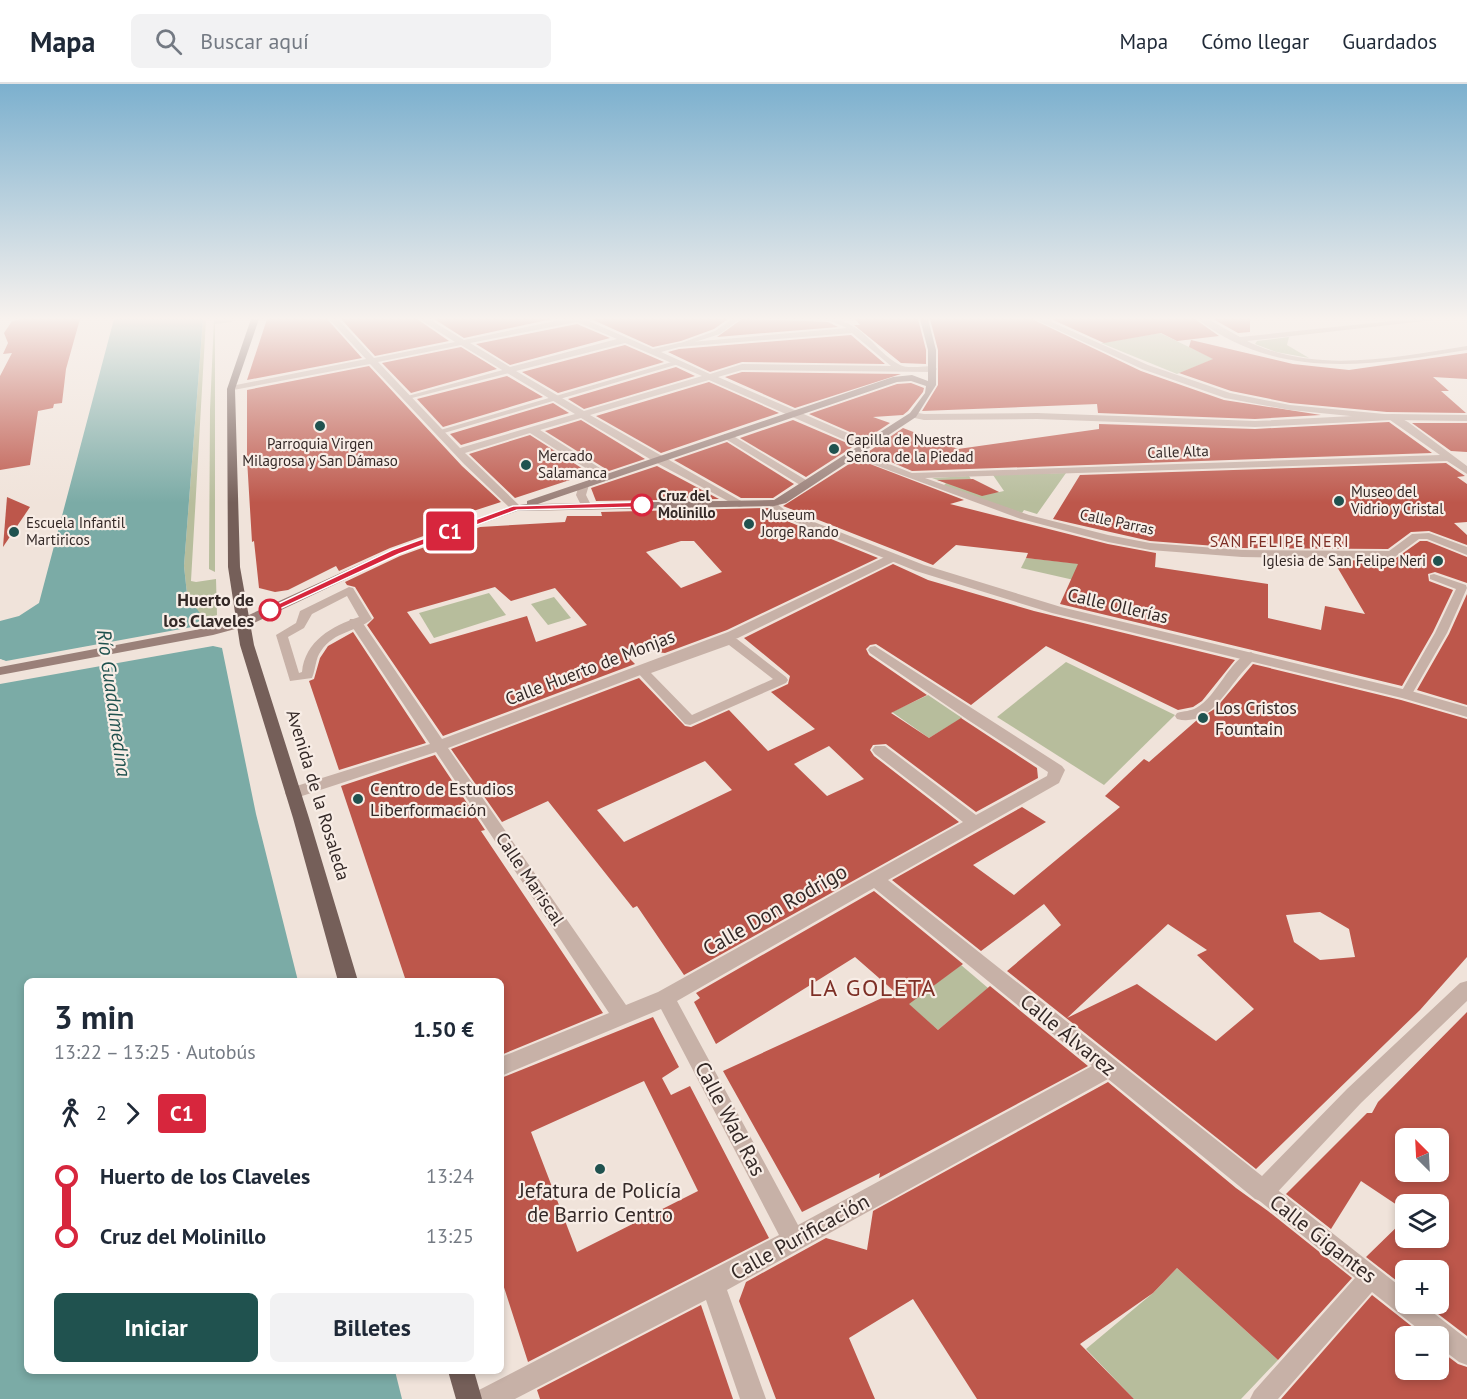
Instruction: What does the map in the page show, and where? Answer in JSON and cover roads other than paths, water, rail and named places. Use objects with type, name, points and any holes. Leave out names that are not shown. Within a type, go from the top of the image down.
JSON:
[{"type":"main road","name":"Avenida de la Rosaleda","points":[[234,380],[231,389],[234,567],[245,622],[247,645],[347,978]]},
{"type":"main road","points":[[0,671],[213,631],[245,622],[395,552],[516,508],[793,414],[881,380]]},
{"type":"main road","points":[[920,380],[932,385]]},
{"type":"main road","points":[[516,508],[739,504],[782,501],[913,415],[929,393],[932,380]]},
{"type":"main road","points":[[462,1374],[469,1399]]},
{"type":"street","points":[[231,389],[276,380]]},
{"type":"street","points":[[391,380],[516,508]]},
{"type":"street","points":[[408,397],[471,380]]},
{"type":"street","points":[[527,380],[659,460],[739,504]]},
{"type":"street","points":[[441,431],[620,380]]},
{"type":"street","points":[[459,451],[698,380]]},
{"type":"street","name":"Calle Parras","points":[[718,380],[793,414],[861,449],[865,458],[976,501],[1118,540],[1191,551],[1392,555],[1416,536],[1429,536],[1467,551]]},
{"type":"street","points":[[1184,380],[1215,392],[1255,402],[1316,411],[1392,417],[1467,418]]},
{"type":"street","points":[[1316,411],[1325,416],[1322,421]]},
{"type":"street","points":[[913,415],[924,417],[1037,416],[1255,424],[1392,417],[1406,423],[1467,471]]},
{"type":"street","points":[[531,429],[607,477]]},
{"type":"street","points":[[727,436],[804,483],[810,483]]},
{"type":"street","name":"Calle Alta","points":[[908,475],[1448,458]]},
{"type":"street","points":[[584,485],[581,495],[586,506]]},
{"type":"street","name":"Calle Ollerías","points":[[772,503],[782,513],[891,558],[1057,610],[1406,694],[1467,711]]},
{"type":"street","name":"Calle Huerto de Monjas","points":[[293,793],[439,746],[733,635],[891,558]]},
{"type":"street","points":[[1406,694],[1441,633],[1462,587],[1434,577]]},
{"type":"street","points":[[349,590],[366,619],[355,622],[345,625],[325,639],[312,654],[308,675],[294,678],[282,635],[294,631],[304,623],[306,614],[304,613],[349,590]]},
{"type":"street","name":"Calle Mariscal","points":[[355,622],[623,1017]]},
{"type":"street","points":[[729,641],[782,680],[690,721],[645,675],[643,672],[729,641]]},
{"type":"street","name":"Calle Don Rodrigo","points":[[504,1066],[665,998],[1053,779],[1057,770],[973,717],[875,650]]},
{"type":"street","points":[[1182,716],[1200,712],[1208,707],[1239,665],[1251,657]]},
{"type":"street","points":[[880,750],[974,822]]},
{"type":"street","name":"Calle Álvarez","points":[[874,878],[1263,1191]]},
{"type":"street","points":[[1263,1191],[1354,1096],[1467,989]]},
{"type":"street","name":"Calle Wad Ras","points":[[665,998],[794,1240]]},
{"type":"street","name":"Calle Purificación","points":[[488,1399],[713,1284],[1108,1068]]},
{"type":"street","name":"Calle Gigantes","points":[[1263,1191],[1467,1354]]},
{"type":"street","points":[[1262,1399],[1371,1277]]},
{"type":"street","points":[[713,1284],[753,1399]]},
{"type":"water","name":"Río Guadalmedina","points":[[98,380],[198,380],[184,566],[187,594],[203,618],[192,627],[222,648],[256,814],[297,978],[24,978],[24,1374],[396,1374],[402,1399],[0,1399],[0,668],[5,661],[0,659],[0,621],[19,616],[39,603]]},
{"type":"place","name":"Parroquia Virgen Milagrosa y San Dámaso","points":[[320,426]]},
{"type":"place","name":"Capilla de Nuestra Señora de la Piedad","points":[[834,449]]},
{"type":"place","name":"Mercado Salamanca","points":[[526,465]]},
{"type":"place","name":"Museo del Vidrio y Cristal","points":[[1339,501]]},
{"type":"place","name":"Cruz del Molinillo","points":[[642,505]]},
{"type":"place","name":"Museum Jorge Rando","points":[[749,524]]},
{"type":"place","name":"Escuela Infantil Martiricos","points":[[14,532]]},
{"type":"place","name":"Iglesia de San Felipe Neri","points":[[1438,561]]},
{"type":"place","name":"Huerto de los Claveles","points":[[270,610]]},
{"type":"place","name":"Los Cristos Fountain","points":[[1203,718]]},
{"type":"place","name":"Centro de Estudios Liberformación","points":[[358,799]]},
{"type":"place","name":"Jefatura de Policía de Barrio Centro","points":[[600,1169]]},
{"type":"district","name":"SAN FELIPE NERI","points":[[1280,541]]},
{"type":"district","name":"LA GOLETA","points":[[873,988]]}]
